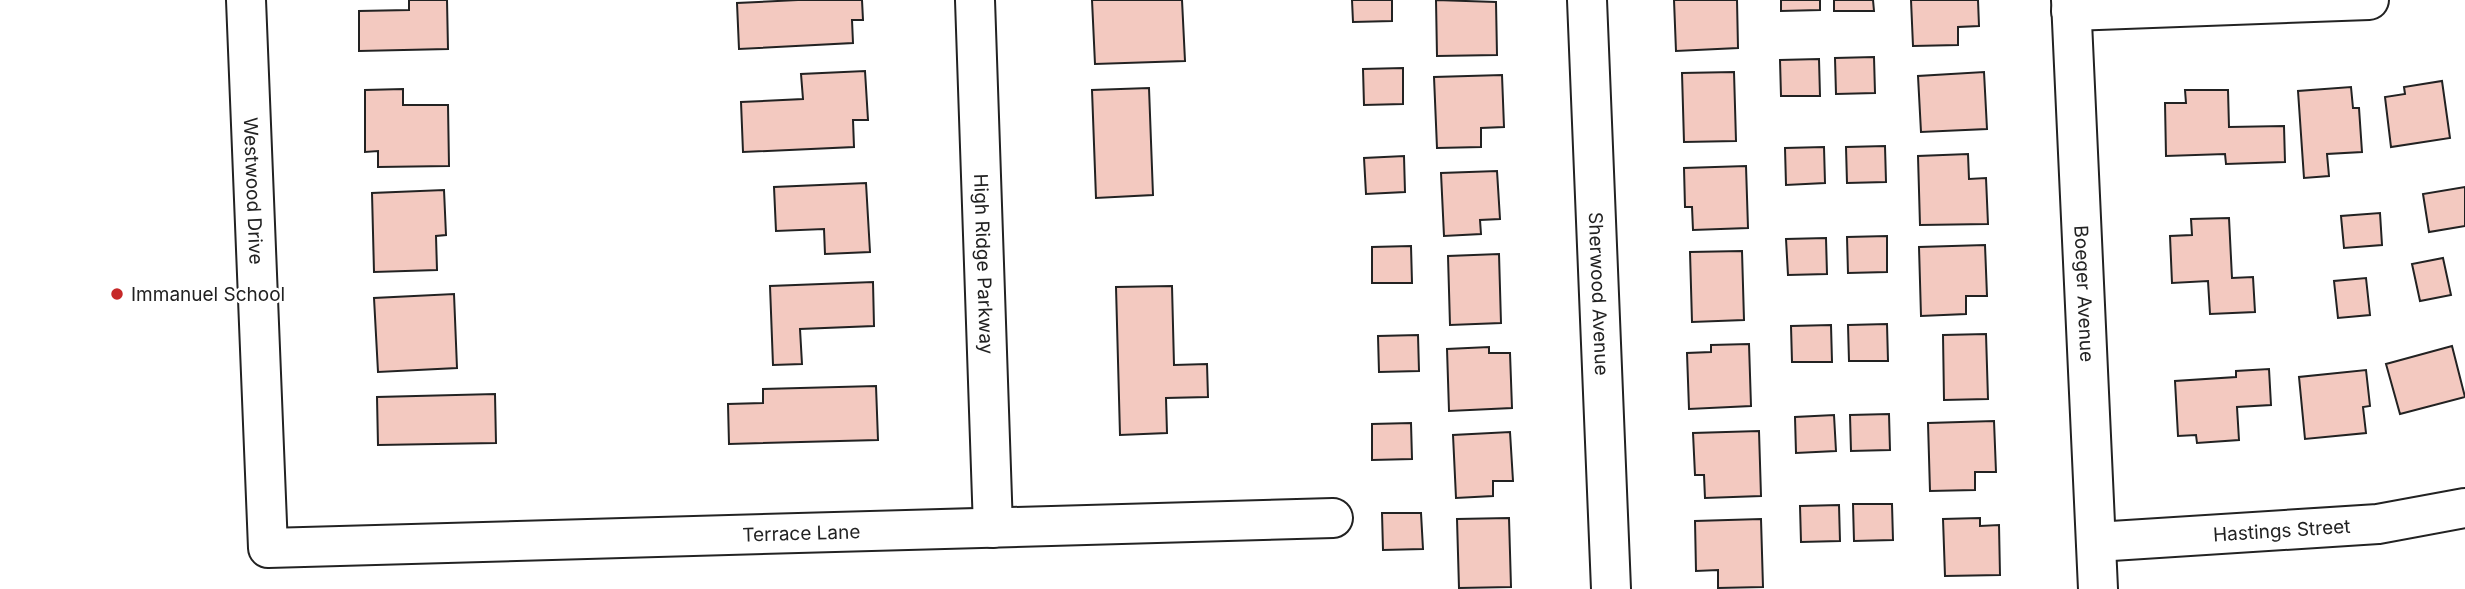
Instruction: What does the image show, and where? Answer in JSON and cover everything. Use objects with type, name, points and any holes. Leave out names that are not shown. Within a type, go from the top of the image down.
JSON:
[{"type":"street","name":"Westwood Drive","points":[[246,0],[268,548]]},
{"type":"street","name":"High Ridge Parkway","points":[[975,0],[993,528]]},
{"type":"street","name":"Sherwood Avenue","points":[[1587,0],[1611,589]]},
{"type":"street","points":[[2071,5],[2369,0]]},
{"type":"street","name":"Boeger Avenue","points":[[2071,5],[2098,589]]},
{"type":"street","name":"Hastings Street","points":[[2096,542],[2378,524],[2465,508]]},
{"type":"street","name":"Terrace Lane","points":[[268,548],[1333,518]]},
{"type":"building","points":[[409,0],[447,0],[448,49],[359,51],[359,11],[409,10]]},
{"type":"building","points":[[862,0],[863,20],[852,20],[853,43],[739,49],[737,3]]},
{"type":"building","points":[[1092,0],[1182,0],[1185,61],[1095,64]]},
{"type":"building","points":[[1352,0],[1392,0],[1392,21],[1353,22]]},
{"type":"building","points":[[1436,0],[1496,2],[1497,55],[1437,56]]},
{"type":"building","points":[[1674,0],[1737,0],[1738,48],[1676,51]]},
{"type":"building","points":[[1781,0],[1820,0],[1820,10],[1781,11]]},
{"type":"building","points":[[1834,0],[1873,0],[1874,11],[1834,11]]},
{"type":"building","points":[[1911,0],[1978,0],[1979,26],[1958,27],[1958,45],[1913,46]]},
{"type":"building","points":[[1874,57],[1875,93],[1836,94],[1835,58]]},
{"type":"building","points":[[1819,59],[1820,96],[1781,96],[1780,60]]},
{"type":"building","points":[[1403,68],[1403,104],[1364,105],[1363,69]]},
{"type":"building","points":[[865,71],[868,120],[853,120],[854,147],[743,152],[741,102],[803,99],[801,74]]},
{"type":"building","points":[[1734,72],[1736,141],[1684,142],[1682,73]]},
{"type":"building","points":[[1984,72],[1987,129],[1921,132],[1918,76]]},
{"type":"building","points":[[1502,75],[1504,127],[1481,128],[1481,147],[1437,148],[1434,77]]},
{"type":"building","points":[[2442,81],[2450,138],[2391,147],[2385,97],[2405,94],[2404,87]]},
{"type":"building","points":[[2351,87],[2353,108],[2359,108],[2362,152],[2327,154],[2329,176],[2304,178],[2298,91]]},
{"type":"building","points":[[1149,88],[1153,195],[1096,198],[1092,90]]},
{"type":"building","points":[[403,89],[403,105],[448,105],[449,166],[378,167],[378,151],[365,152],[365,90]]},
{"type":"building","points":[[2185,90],[2228,90],[2229,127],[2284,126],[2285,162],[2226,164],[2225,154],[2166,156],[2165,103],[2186,103]]},
{"type":"building","points":[[1885,146],[1886,182],[1847,183],[1846,147]]},
{"type":"building","points":[[1824,147],[1825,183],[1786,185],[1785,148]]},
{"type":"building","points":[[1968,154],[1969,179],[1986,178],[1988,224],[1920,225],[1918,156]]},
{"type":"building","points":[[1404,156],[1405,192],[1366,194],[1364,158]]},
{"type":"building","points":[[1746,166],[1748,228],[1693,230],[1692,207],[1685,207],[1684,168]]},
{"type":"building","points":[[1497,171],[1500,219],[1480,220],[1481,234],[1444,236],[1441,173]]},
{"type":"building","points":[[866,183],[870,252],[825,254],[824,229],[776,231],[774,187]]},
{"type":"building","points":[[2465,187],[2465,226],[2429,232],[2423,194]]},
{"type":"building","points":[[444,190],[446,235],[436,236],[437,270],[374,272],[372,193]]},
{"type":"building","points":[[2380,213],[2382,245],[2344,248],[2341,216]]},
{"type":"building","points":[[2229,218],[2232,278],[2253,277],[2255,312],[2210,314],[2208,281],[2172,283],[2170,236],[2192,235],[2191,219]]},
{"type":"building","points":[[1887,236],[1887,272],[1848,273],[1847,237]]},
{"type":"building","points":[[1826,238],[1827,274],[1788,275],[1786,239]]},
{"type":"building","points":[[1985,245],[1987,296],[1966,296],[1966,314],[1921,316],[1919,247]]},
{"type":"building","points":[[1411,246],[1412,283],[1372,283],[1372,247]]},
{"type":"building","points":[[1742,251],[1744,320],[1692,322],[1690,252]]},
{"type":"building","points":[[1499,254],[1501,323],[1450,325],[1448,256]]},
{"type":"building","points":[[2443,258],[2451,295],[2420,301],[2412,264]]},
{"type":"building","points":[[2366,278],[2370,315],[2338,318],[2334,281]]},
{"type":"building","points":[[873,282],[874,326],[800,329],[802,364],[773,365],[770,286]]},
{"type":"building","points":[[1172,286],[1174,365],[1207,364],[1208,397],[1166,398],[1167,433],[1120,435],[1116,287]]},
{"type":"building","points":[[454,294],[457,368],[378,372],[374,298]]},
{"type":"building","points":[[1887,324],[1888,361],[1849,361],[1848,325]]},
{"type":"building","points":[[1831,325],[1832,362],[1792,362],[1791,326]]},
{"type":"building","points":[[1986,334],[1988,399],[1944,400],[1943,335]]},
{"type":"building","points":[[1418,335],[1419,371],[1379,372],[1378,336]]},
{"type":"building","points":[[1749,344],[1751,406],[1689,409],[1687,353],[1711,352],[1711,345]]},
{"type":"building","points":[[2452,346],[2465,397],[2400,414],[2386,364]]},
{"type":"building","points":[[1489,347],[1489,353],[1510,353],[1512,408],[1449,411],[1447,349]]},
{"type":"building","points":[[2269,369],[2271,405],[2237,407],[2239,440],[2197,443],[2196,435],[2178,436],[2175,381],[2236,377],[2236,371]]},
{"type":"building","points":[[2366,370],[2370,406],[2363,407],[2366,433],[2305,439],[2299,377]]},
{"type":"building","points":[[876,386],[878,440],[729,444],[728,404],[763,403],[763,389]]},
{"type":"building","points":[[495,394],[496,443],[378,445],[377,397]]},
{"type":"building","points":[[1889,414],[1890,450],[1851,451],[1850,415]]},
{"type":"building","points":[[1834,415],[1836,451],[1796,453],[1795,417]]},
{"type":"building","points":[[1994,421],[1996,472],[1975,472],[1975,490],[1930,491],[1928,423]]},
{"type":"building","points":[[1411,423],[1412,459],[1372,460],[1372,424]]},
{"type":"building","points":[[1759,431],[1761,496],[1705,498],[1704,475],[1695,475],[1693,433]]},
{"type":"building","points":[[1510,432],[1513,481],[1493,481],[1493,496],[1456,498],[1453,435]]},
{"type":"building","points":[[1853,504],[1892,504],[1893,540],[1854,541]]},
{"type":"building","points":[[1839,505],[1840,541],[1801,542],[1800,506]]},
{"type":"building","points":[[1382,513],[1421,513],[1423,549],[1383,550]]},
{"type":"building","points":[[1509,518],[1511,587],[1459,588],[1457,519]]},
{"type":"building","points":[[1980,518],[1980,526],[1999,525],[2000,575],[1945,576],[1943,519]]},
{"type":"building","points":[[1761,519],[1763,587],[1718,588],[1718,570],[1696,571],[1695,521]]},
{"type":"place","name":"Immanuel School","points":[[117,294]]}]
